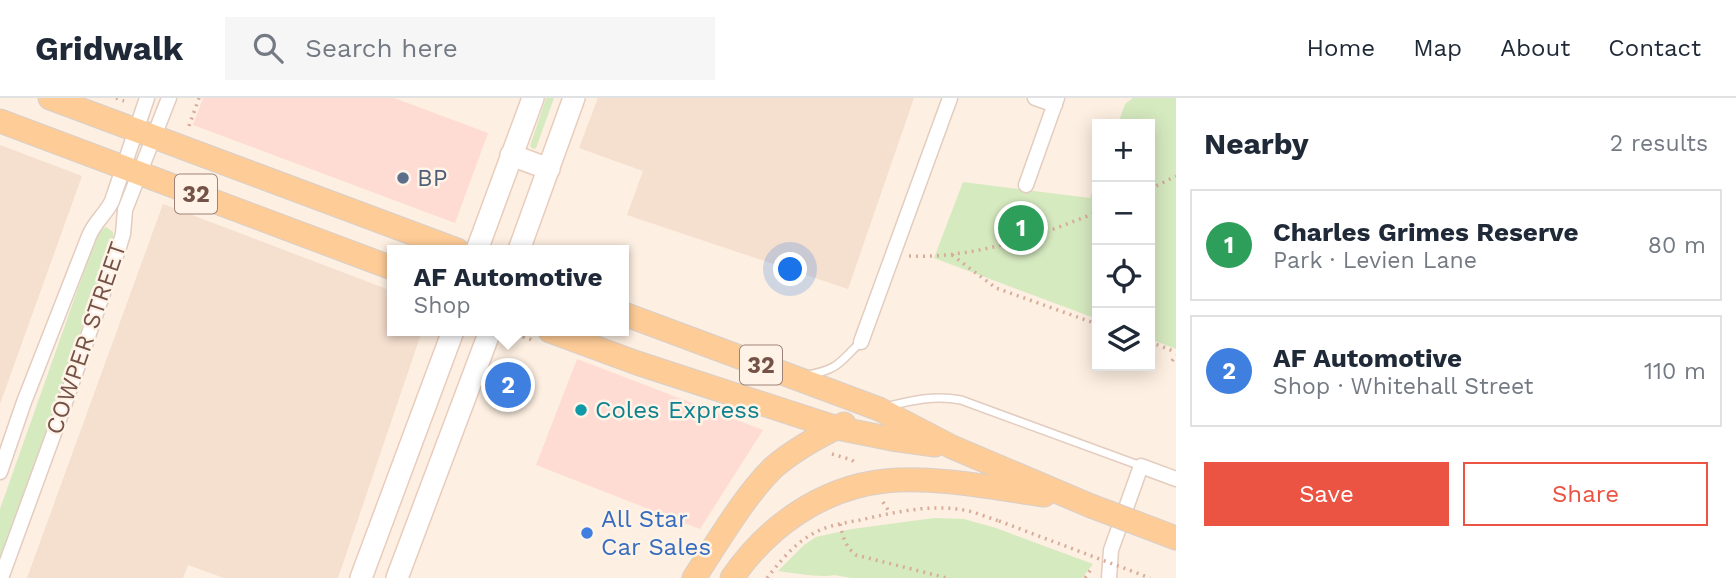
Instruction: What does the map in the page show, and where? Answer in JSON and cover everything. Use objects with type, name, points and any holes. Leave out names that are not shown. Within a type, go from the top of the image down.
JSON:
[{"type":"main road","name":"32","points":[[50,98],[444,245]]},
{"type":"main road","points":[[479,245],[533,98]]},
{"type":"main road","points":[[521,245],[574,98]]},
{"type":"main road","name":"32","points":[[0,121],[387,266]]},
{"type":"main road","points":[[511,155],[549,169]]},
{"type":"main road","name":"32","points":[[629,316],[879,409],[952,447],[1082,503],[1176,538]]},
{"type":"main road","points":[[361,578],[451,336]]},
{"type":"main road","points":[[397,578],[488,336]]},
{"type":"main road","name":"32","points":[[564,336],[637,363],[837,428],[952,447]]},
{"type":"main road","points":[[694,578],[751,494],[773,469],[795,451],[879,409]]},
{"type":"main road","points":[[732,578],[762,541],[797,512],[834,495],[871,483],[887,488],[942,482],[1082,503]]},
{"type":"street","name":"COWPER STREET","points":[[145,133],[147,98]]},
{"type":"street","name":"COWPER STREET","points":[[0,472],[24,401],[89,236],[131,170],[145,133],[169,98]]},
{"type":"street","points":[[861,342],[950,98]]},
{"type":"street","points":[[1026,185],[1056,102],[1035,98]]},
{"type":"street","name":"COWPER STREET","points":[[1,578],[115,260],[122,234],[131,170]]},
{"type":"street","points":[[1109,578],[1111,550],[1136,465],[1176,479]]},
{"type":"lane","points":[[793,376],[834,368],[861,342]]},
{"type":"lane","points":[[879,409],[927,397],[961,400],[1136,465]]},
{"type":"path","points":[[116,98],[124,101]]},
{"type":"path","points":[[189,126],[199,98]]},
{"type":"path","points":[[1155,186],[1176,176]]},
{"type":"path","points":[[893,255],[951,255],[1027,237],[1092,214]]},
{"type":"path","points":[[951,255],[996,288],[1092,322]]},
{"type":"path","points":[[1155,344],[1176,353],[1171,361]]},
{"type":"path","points":[[829,453],[852,460],[862,470]]},
{"type":"path","points":[[887,488],[890,513]]},
{"type":"path","points":[[766,578],[803,540],[818,531],[890,513],[917,509],[959,509],[999,521],[1150,578]]},
{"type":"path","points":[[840,524],[848,548],[856,555],[947,578]]},
{"type":"shaded area","name":"BP","points":[[203,98],[394,98],[488,133],[455,223],[193,125]]},
{"type":"shaded area","points":[[598,98],[914,98],[848,289],[627,215],[643,171],[579,148]]},
{"type":"shaded area","points":[[0,145],[82,176],[0,404]]},
{"type":"shaded area","points":[[163,204],[387,289],[387,336],[420,336],[338,578],[224,578],[188,565],[183,578],[27,578]]},
{"type":"shaded area","name":"Coles Express","points":[[577,359],[763,430],[700,529],[536,465]]},
{"type":"green space","points":[[546,98],[554,98],[536,148],[533,149],[530,146]]},
{"type":"green space","points":[[1133,98],[1176,98],[1176,349],[1155,341],[1155,119],[1120,119],[1125,104]]},
{"type":"green space","points":[[963,182],[1090,198],[1092,193],[1092,317],[934,258]]},
{"type":"green space","points":[[106,227],[113,232],[113,237],[0,567],[0,509],[98,232]]},
{"type":"green space","points":[[934,518],[964,519],[996,528],[1093,564],[1082,578],[852,578],[778,571],[816,537],[852,529]]},
{"type":"place","name":"BP","points":[[403,178]]},
{"type":"place","name":"Charles Grimes Reserve","points":[[1021,228]]},
{"type":"place","name":"AF Automotive","points":[[508,385]]},
{"type":"place","name":"Coles Express","points":[[581,410]]},
{"type":"place","name":"All Star Car Sales","points":[[587,533]]}]
